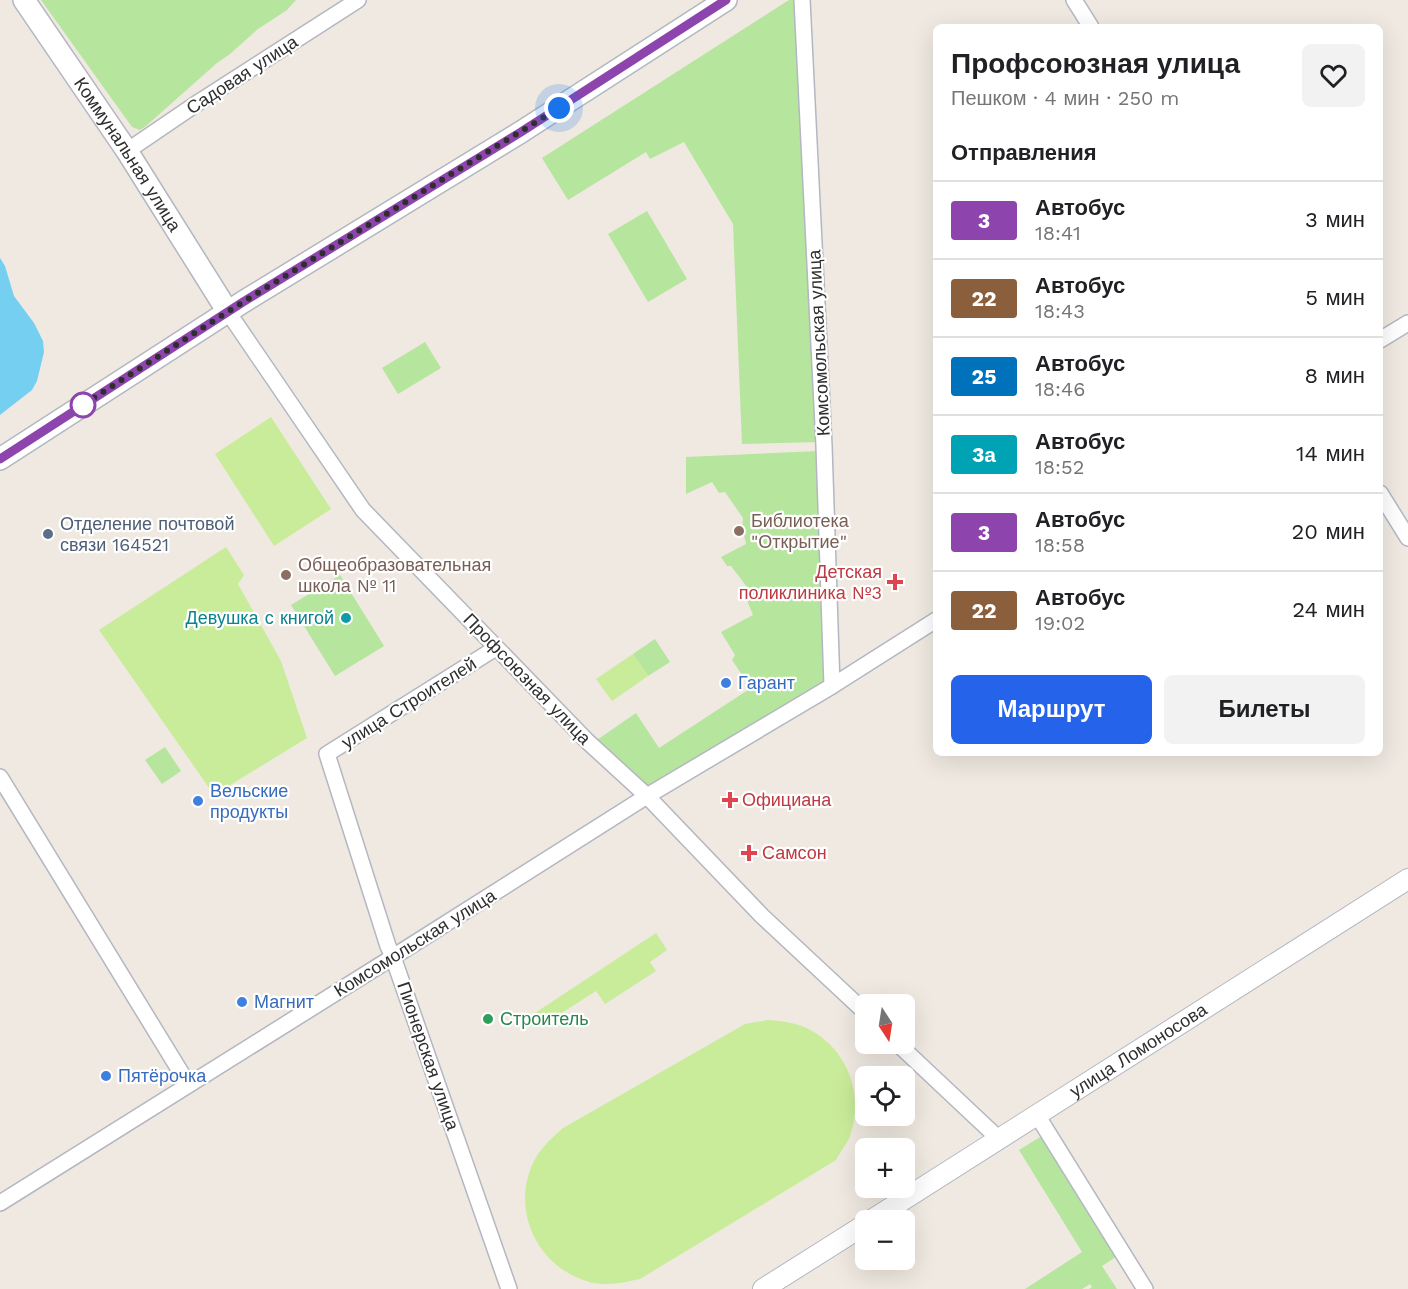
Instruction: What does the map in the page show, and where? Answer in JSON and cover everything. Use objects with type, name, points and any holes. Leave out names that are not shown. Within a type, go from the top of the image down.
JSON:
[{"type":"main road","name":"Коммунальная улица","points":[[24,0],[127,151],[228,312]]},
{"type":"main road","points":[[0,459],[228,312],[521,132],[726,0]]},
{"type":"street","name":"Садовая улица","points":[[127,151],[358,0]]},
{"type":"street","name":"Комсомольская улица","points":[[802,0],[824,446],[832,686]]},
{"type":"street","points":[[1074,0],[1089,24]]},
{"type":"street","name":"Профсоюзная улица","points":[[228,312],[363,510],[587,741],[647,796],[762,916],[855,1003]]},
{"type":"street","points":[[1383,338],[1408,322]]},
{"type":"street","points":[[1383,498],[1408,538]]},
{"type":"street","name":"Комсомольская улица","points":[[0,1203],[647,796],[832,686],[933,622]]},
{"type":"street","name":"улица Строителей","points":[[327,754],[491,651]]},
{"type":"street","name":"Пионерская улица","points":[[327,754],[388,946],[509,1289]]},
{"type":"street","points":[[0,777],[188,1084]]},
{"type":"street","name":"улица Ломоносова","points":[[887,1210],[1408,879]]},
{"type":"street","points":[[909,1054],[999,1139]]},
{"type":"street","points":[[1036,1115],[1144,1289]]},
{"type":"street","points":[[763,1289],[855,1231]]},
{"type":"green space","points":[[41,0],[296,0],[287,10],[258,29],[217,63],[140,130],[132,127]]},
{"type":"green space","points":[[789,0],[798,0],[819,442],[742,444],[733,224],[684,142],[650,159],[646,152],[568,200],[542,158]]},
{"type":"green space","points":[[647,211],[687,279],[648,302],[608,234]]},
{"type":"green space","points":[[425,342],[441,368],[398,394],[382,368]]},
{"type":"green space","points":[[271,417],[331,509],[274,546],[215,454]]},
{"type":"green space","points":[[818,451],[827,683],[649,790],[594,742],[636,713],[659,748],[751,688],[732,660],[735,655],[721,632],[753,615],[746,598],[750,591],[721,557],[746,544],[742,527],[743,518],[725,492],[719,493],[712,482],[686,494],[686,457]]},
{"type":"green space","points":[[226,547],[244,575],[238,584],[281,661],[307,738],[214,795],[99,630]]},
{"type":"green space","points":[[340,575],[384,646],[335,676],[291,605]]},
{"type":"green space","points":[[655,639],[670,662],[648,676],[633,654]]},
{"type":"green space","points":[[633,654],[648,676],[612,701],[596,679]]},
{"type":"green space","points":[[165,747],[181,771],[162,784],[145,760]]},
{"type":"green space","name":"Строитель","points":[[656,933],[667,950],[650,962],[656,971],[605,1004],[596,991],[543,1025],[535,1013]]},
{"type":"green space","points":[[768,1020],[802,1026],[825,1040],[836,1051],[850,1076],[855,1106],[850,1136],[836,1160],[640,1279],[600,1284],[567,1273],[552,1261],[540,1246],[531,1229],[526,1211],[525,1192],[529,1173],[538,1154],[563,1128],[745,1024]]},
{"type":"green space","points":[[1045,1134],[1119,1255],[1102,1266],[1117,1289],[1089,1289],[1092,1287],[1090,1284],[1082,1289],[1025,1289],[1082,1252],[1019,1150]]},
{"type":"water","points":[[0,258],[5,266],[14,296],[34,323],[43,341],[44,352],[37,381],[32,390],[0,415]]},
{"type":"bus line","name":"3","points":[[0,459],[243,302],[521,132],[726,0]]},
{"type":"place","name":"Библиотека \"Открытие\"","points":[[739,531]]},
{"type":"place","name":"Отделение почтовой связи 164521","points":[[48,534]]},
{"type":"place","name":"Общеобразовательная школа № 11","points":[[286,575]]},
{"type":"place","name":"Детская поликлиника №3","points":[[895,582]]},
{"type":"place","name":"Девушка с книгой","points":[[346,618]]},
{"type":"place","name":"Гарант","points":[[726,683]]},
{"type":"place","name":"Официана","points":[[730,800]]},
{"type":"place","name":"Вельские продукты","points":[[198,801]]},
{"type":"place","name":"Самсон","points":[[749,853]]},
{"type":"place","name":"Магнит","points":[[242,1002]]},
{"type":"place","name":"Строитель","points":[[488,1019]]},
{"type":"place","name":"Пятёрочка","points":[[106,1076]]},
{"type":"route","points":[[83,405],[75,410],[243,302],[559,108]]}]
